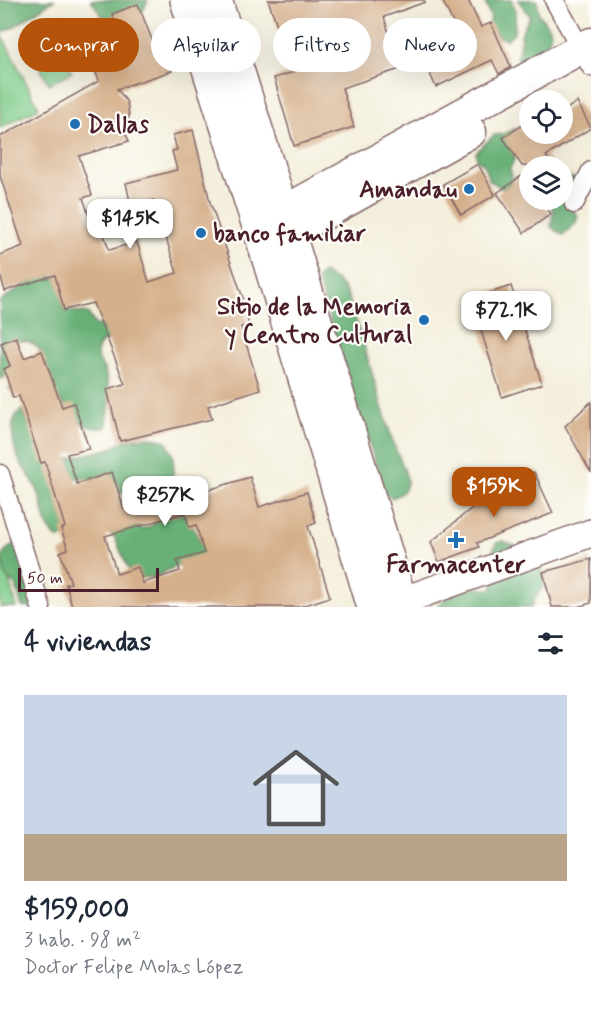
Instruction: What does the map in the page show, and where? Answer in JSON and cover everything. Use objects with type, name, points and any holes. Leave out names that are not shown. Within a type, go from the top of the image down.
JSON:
[{"type":"highway","points":[[187,0],[274,229]]},
{"type":"highway","points":[[215,0],[274,229],[391,605]]},
{"type":"main road","points":[[274,229],[589,58]]},
{"type":"main road","points":[[391,605],[591,533]]},
{"type":"street","points":[[554,0],[589,58]]},
{"type":"street","points":[[574,204],[591,171]]},
{"type":"street","points":[[0,474],[41,607]]},
{"type":"green space","points":[[0,0],[55,0],[27,18],[18,18],[18,25],[1,33]]},
{"type":"green space","points":[[91,0],[148,0],[137,18],[103,17]]},
{"type":"green space","points":[[484,0],[511,0],[516,10],[514,33],[506,40],[500,38],[489,24],[491,18]]},
{"type":"green space","points":[[518,0],[537,0],[539,14],[551,31],[544,50],[530,62],[517,58],[522,31],[530,16]]},
{"type":"green space","points":[[0,34],[39,108],[0,128]]},
{"type":"green space","points":[[42,72],[72,72],[49,84]]},
{"type":"green space","points":[[514,129],[519,130],[520,144],[510,169],[512,176],[510,183],[503,189],[489,180],[483,163],[477,160],[476,152],[494,135]]},
{"type":"green space","points":[[573,178],[576,179],[578,187],[573,210]]},
{"type":"green space","points":[[573,210],[578,217],[575,224],[563,235],[551,227],[553,211]]},
{"type":"green space","points":[[323,273],[337,281],[347,293],[395,448],[406,475],[405,488],[392,498],[385,493],[317,279]]},
{"type":"green space","points":[[50,276],[57,279],[64,310],[88,313],[95,325],[117,325],[110,340],[102,342],[97,353],[105,372],[109,393],[106,428],[93,428],[83,424],[55,397],[25,395],[9,389],[13,383],[41,365],[39,348],[31,343],[16,341],[8,355],[10,366],[8,375],[0,379],[0,301],[33,280]]},
{"type":"green space","points":[[21,410],[55,462],[112,448],[126,440],[150,437],[166,441],[173,455],[174,471],[166,485],[160,489],[129,495],[121,493],[114,479],[65,478],[72,525],[65,537],[57,538],[49,528],[38,491],[20,462],[15,449],[14,420]]},
{"type":"green space","points":[[164,512],[176,512],[186,516],[202,545],[215,554],[185,566],[176,566],[155,577],[140,578],[133,575],[128,568],[114,536],[107,533],[125,527],[147,528]]},
{"type":"green space","points":[[30,536],[41,584],[50,607],[22,607],[16,586],[6,577],[2,559],[5,551],[19,540]]},
{"type":"green space","points":[[503,541],[533,557],[543,570],[543,586],[532,607],[436,607],[448,597],[472,588],[492,589],[495,582],[491,572],[491,558],[496,543]]},
{"type":"green space","points":[[3,560],[17,607],[0,607],[0,561]]},
{"type":"building","points":[[268,0],[424,0],[425,2],[383,18],[383,72],[391,72],[342,88],[354,127],[294,146],[274,78],[294,72],[371,72],[371,18],[274,18]]},
{"type":"building","points":[[442,0],[468,0],[477,18],[451,18]]},
{"type":"building","points":[[138,4],[151,37],[151,72],[169,72],[117,89],[127,102],[129,116],[125,132],[129,141],[79,156],[92,195],[83,198],[91,221],[100,222],[109,250],[137,242],[149,282],[177,273],[154,200],[131,206],[126,183],[177,170],[172,151],[177,150],[173,135],[193,130],[210,202],[243,298],[241,298],[249,325],[241,327],[260,389],[208,406],[212,419],[120,441],[107,389],[125,384],[93,303],[64,310],[55,275],[5,291],[0,275],[0,255],[23,246],[0,176],[0,137],[99,81],[96,72],[139,72],[139,18],[114,18],[112,14]]},
{"type":"building","points":[[477,19],[481,27],[491,23],[511,67],[499,74],[492,60],[477,67]]},
{"type":"building","points":[[434,72],[467,72],[436,87],[430,74]]},
{"type":"building","points":[[577,102],[591,128],[573,139],[573,105]]},
{"type":"building","points":[[519,127],[519,144],[565,144],[546,156],[519,156],[519,162],[503,138]]},
{"type":"building","points":[[478,164],[495,195],[461,215],[443,184]]},
{"type":"building","points":[[519,178],[519,210],[548,210],[551,214],[524,233],[497,193]]},
{"type":"building","points":[[511,286],[542,384],[502,397],[471,299]]},
{"type":"building","points":[[16,337],[24,358],[42,351],[62,407],[74,403],[89,449],[67,454],[77,484],[112,472],[124,509],[161,498],[163,504],[250,477],[259,507],[307,492],[316,523],[308,526],[330,597],[299,607],[72,607],[66,584],[71,583],[60,552],[68,549],[61,529],[65,527],[45,462],[41,463],[19,396],[13,398],[4,369],[10,366],[1,343]],"holes":[[[185,513],[189,527],[196,525],[204,553],[177,561],[180,571],[143,583],[138,567],[117,574],[105,536]]]},
{"type":"building","points":[[591,402],[591,473],[565,426]]},
{"type":"building","points":[[534,472],[553,513],[477,543],[479,547],[439,562],[431,542],[478,503],[513,489],[510,483]]},
{"type":"building","points":[[591,559],[591,603],[577,607],[552,607],[543,572]]},
{"type":"place","name":"Dallas","points":[[75,124]]},
{"type":"place","name":"Amandau","points":[[469,189]]},
{"type":"place","name":"banco familiar","points":[[201,233]]},
{"type":"place","name":"Sitio de la Memoria y Centro Cultural","points":[[424,320]]},
{"type":"place","name":"Farmacenter","points":[[456,540]]}]
